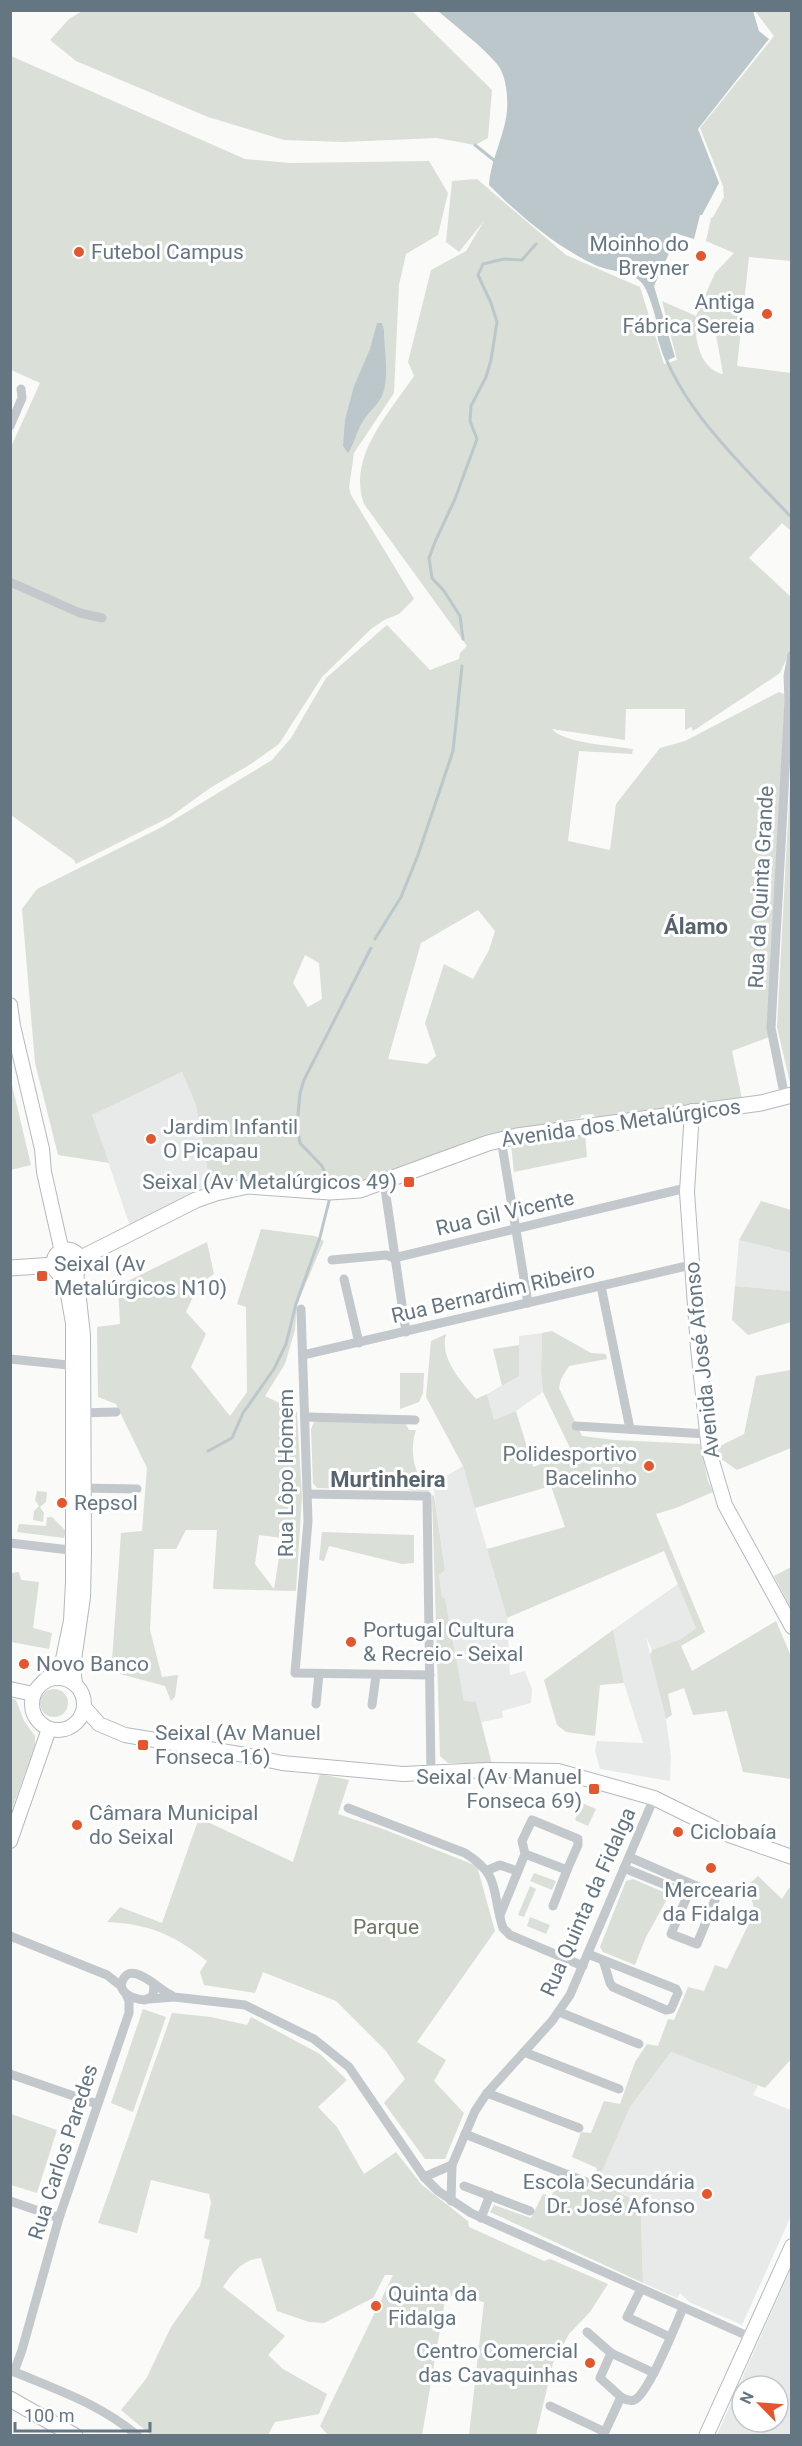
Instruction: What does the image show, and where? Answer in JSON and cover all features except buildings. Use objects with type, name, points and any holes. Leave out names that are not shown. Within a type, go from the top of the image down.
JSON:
[{"type":"main road","points":[[10,1005],[42,1149],[59,1263],[71,1311],[78,1366]]},
{"type":"main road","points":[[10,1047],[36,1150],[44,1172]]},
{"type":"main road","name":"Avenida dos Metalúrgicos","points":[[78,1265],[196,1200],[216,1193],[248,1186],[345,1192],[360,1190],[501,1139],[788,1097]]},
{"type":"main road","name":"Avenida José Afonso","points":[[692,1111],[687,1188],[691,1265],[706,1434],[712,1468],[725,1505],[792,1627]]},
{"type":"main road","points":[[10,1268],[59,1263],[72,1251],[78,1265],[76,1286],[82,1318],[78,1366],[78,1551],[65,1652],[59,1668],[33,1694],[32,1708],[35,1717],[49,1729],[60,1730],[76,1724],[99,1725],[135,1737],[282,1763],[403,1774],[487,1770],[558,1771],[654,1798],[729,1835],[792,1857]]},
{"type":"main road","points":[[59,1263],[68,1276],[78,1265]]},
{"type":"main road","points":[[75,1684],[73,1667],[83,1597],[78,1551]]},
{"type":"main road","points":[[43,1682],[56,1678],[69,1680],[75,1684],[82,1695],[84,1707],[99,1725]]},
{"type":"main road","points":[[10,1689],[33,1694]]},
{"type":"main road","points":[[76,1724],[84,1707]]},
{"type":"main road","points":[[10,1841],[49,1729]]},
{"type":"main road","points":[[706,2436],[792,2246]]},
{"type":"main road","points":[[10,2399],[75,2436]]},
{"type":"street","points":[[10,426],[22,398],[21,388]]},
{"type":"street","points":[[10,582],[80,613],[102,618]]},
{"type":"street","name":"Rua da Quinta Grande","points":[[788,1097],[771,1029],[788,723],[788,676],[792,655]]},
{"type":"street","points":[[501,1139],[528,1303]]},
{"type":"street","points":[[384,1182],[406,1332]]},
{"type":"street","name":"Rua Gil Vicente","points":[[332,1260],[386,1255],[394,1258],[687,1188]]},
{"type":"street","name":"Rua Bernardim Ribeiro","points":[[303,1355],[691,1265]]},
{"type":"street","points":[[344,1279],[358,1343]]},
{"type":"street","points":[[601,1286],[630,1430]]},
{"type":"street","name":"Rua Lôpo Homem","points":[[301,1309],[308,1521],[295,1673],[319,1674]]},
{"type":"street","points":[[10,1359],[78,1366]]},
{"type":"street","points":[[78,1413],[116,1412]]},
{"type":"street","points":[[306,1417],[415,1420]]},
{"type":"street","points":[[576,1426],[706,1434]]},
{"type":"street","points":[[78,1488],[137,1489]]},
{"type":"street","points":[[308,1494],[427,1496],[431,1773]]},
{"type":"street","points":[[10,1543],[78,1551]]},
{"type":"street","points":[[316,1704],[319,1674],[430,1675]]},
{"type":"street","points":[[372,1705],[376,1675]]},
{"type":"street","name":"Rua Quinta da Fidalga","points":[[451,2201],[452,2165],[465,2134],[487,2092],[559,2012],[570,1995],[654,1798]]},
{"type":"street","points":[[348,1808],[465,1853],[488,1870],[503,1928],[510,1935],[583,1966]]},
{"type":"street","points":[[500,1915],[525,1854],[522,1841],[530,1822],[534,1819],[578,1839],[578,1845],[553,1906]]},
{"type":"street","points":[[525,1854],[567,1870]]},
{"type":"street","points":[[629,1857],[717,1895],[697,1944],[671,1934],[692,1885]]},
{"type":"street","points":[[488,1870],[500,1865],[517,1872]]},
{"type":"street","points":[[624,1868],[688,1894]]},
{"type":"street","points":[[10,1936],[106,1975],[144,1999],[174,1997],[245,2005],[314,2039],[348,2067],[424,2177],[451,2201],[481,2218],[750,2337]]},
{"type":"street","points":[[588,1954],[676,1989],[678,1993],[671,2009],[666,2010],[613,1987],[603,1960]]},
{"type":"street","points":[[124,1986],[132,1974],[142,1976],[174,1997]]},
{"type":"street","name":"Rua Carlos Paredes","points":[[129,2013],[144,1999],[155,1993],[154,1984]]},
{"type":"street","name":"Rua Carlos Paredes","points":[[12,2371],[22,2349],[59,2218],[129,2013],[129,2001],[124,1986]]},
{"type":"street","points":[[559,2012],[639,2044]]},
{"type":"street","points":[[524,2052],[619,2089]]},
{"type":"street","points":[[10,2074],[98,2104]]},
{"type":"street","points":[[487,2092],[579,2128]]},
{"type":"street","points":[[465,2134],[586,2182]]},
{"type":"street","points":[[424,2177],[452,2165]]},
{"type":"street","points":[[464,2186],[530,2211]]},
{"type":"street","points":[[481,2218],[490,2195]]},
{"type":"street","points":[[10,2202],[59,2218]]},
{"type":"street","points":[[641,2289],[627,2317],[670,2337]]},
{"type":"street","points":[[611,2353],[600,2379],[621,2397],[630,2401],[636,2400],[654,2373],[684,2307]]},
{"type":"street","points":[[587,2332],[611,2353],[654,2373]]},
{"type":"street","points":[[12,2371],[97,2406],[116,2417],[138,2436]]},
{"type":"street","points":[[550,2406],[604,2434],[621,2397]]},
{"type":"shaded area","points":[[438,11],[753,11],[759,31],[769,39],[698,129],[719,183],[700,215],[694,239],[678,234],[654,286],[675,357],[666,361],[651,302],[640,281],[635,277],[595,265],[566,249],[526,219],[489,185],[507,112],[503,75],[497,64],[484,50]]},
{"type":"shaded area","points":[[377,323],[382,323],[384,330],[386,372],[384,389],[380,400],[360,426],[348,453],[343,446],[345,420],[354,386],[370,349]]},
{"type":"shaded area","name":"Jardim Infantil O Picapau","points":[[182,1072],[196,1105],[210,1184],[130,1226],[92,1115]]},
{"type":"shaded area","points":[[739,1240],[791,1253],[791,1291],[735,1286]]},
{"type":"shaded area","points":[[542,1333],[543,1392],[516,1411],[494,1420],[487,1394],[519,1376],[519,1336]]},
{"type":"shaded area","points":[[463,1466],[507,1618],[510,1675],[525,1671],[532,1689],[531,1703],[502,1711],[503,1718],[481,1722],[476,1702],[464,1702],[439,1575],[445,1570],[433,1484]]},
{"type":"shaded area","points":[[678,1584],[696,1628],[681,1639],[652,1650],[646,1637],[666,1719],[671,1757],[670,1781],[600,1769],[595,1751],[597,1741],[643,1743],[624,1683],[613,1630]]},
{"type":"shaded area","name":"Escola Secundária Dr. José Afonso","points":[[671,2052],[758,2085],[753,2095],[791,2110],[791,2216],[742,2325],[689,2302],[680,2293],[677,2298],[643,2283],[641,2220],[642,2211],[648,2206],[598,2181],[630,2107]]},
{"type":"shaded area","points":[[791,2266],[791,2435],[717,2435],[730,2406],[730,2434],[790,2434],[790,2374],[744,2374]]},
{"type":"green space","points":[[82,11],[412,11],[492,90],[488,138],[475,145],[437,138],[343,142],[284,140],[208,117],[76,61],[50,40],[69,19]]},
{"type":"green space","points":[[755,11],[791,11],[791,261],[749,257],[737,366],[791,373],[791,531],[782,523],[749,558],[791,597],[791,649],[780,673],[693,731],[691,727],[685,730],[685,709],[626,709],[625,740],[552,729],[566,738],[577,741],[633,749],[632,754],[579,751],[568,841],[610,850],[616,804],[660,748],[685,741],[779,692],[785,694],[769,1037],[732,1051],[742,1099],[597,1118],[592,1114],[582,1115],[580,1118],[515,1129],[358,1183],[336,1186],[250,1179],[210,1184],[196,1105],[182,1072],[92,1115],[109,1163],[58,1155],[35,1063],[22,909],[37,889],[162,827],[272,760],[291,738],[326,678],[387,625],[430,670],[459,659],[460,653],[467,646],[364,504],[360,487],[361,469],[373,436],[414,376],[408,362],[431,270],[466,251],[484,221],[459,252],[446,242],[452,181],[477,179],[566,255],[640,287],[664,364],[677,360],[662,301],[696,316],[715,273],[734,253],[706,241],[711,218],[724,197],[723,186],[700,128],[774,36]],"holes":[[[715,329],[723,374],[716,372],[703,359],[697,341],[696,334]],[[478,910],[495,931],[489,950],[473,979],[444,964],[425,1023],[436,1056],[427,1064],[388,1059],[421,943]],[[305,955],[319,963],[322,999],[308,1007],[293,983]]]},
{"type":"green space","points":[[11,56],[245,159],[290,163],[429,161],[448,193],[438,235],[406,254],[399,285],[394,393],[354,453],[349,488],[351,495],[414,599],[399,614],[371,629],[322,677],[279,744],[251,764],[210,788],[170,817],[76,864],[74,860],[11,815],[11,447],[40,383],[11,370]]},
{"type":"green space","points":[[791,764],[792,1087],[777,1027]]},
{"type":"green space","points":[[11,1081],[31,1165],[10,1170]]},
{"type":"green space","points":[[585,1133],[587,1157],[514,1172],[511,1145]]},
{"type":"green space","points":[[761,1201],[791,1210],[791,1253],[739,1240]]},
{"type":"green space","points":[[261,1229],[315,1236],[324,1241],[297,1304],[295,1330],[285,1364],[265,1396],[297,1412],[302,1497],[296,1591],[213,1589],[217,1530],[186,1530],[176,1549],[154,1549],[150,1630],[162,1677],[178,1675],[175,1697],[171,1701],[165,1686],[120,1674],[112,1661],[121,1533],[142,1531],[147,1468],[116,1404],[98,1397],[97,1327],[120,1324],[118,1286],[207,1242],[214,1274],[199,1284],[186,1312],[206,1334],[191,1367],[230,1416],[247,1392],[246,1307],[237,1304]],"holes":[[[259,1535],[282,1538],[274,1589],[255,1564]]]},
{"type":"green space","points":[[735,1286],[791,1291],[791,1322],[748,1335],[732,1320]]},
{"type":"green space","points":[[552,1331],[591,1353],[606,1354],[607,1359],[569,1366],[561,1379],[559,1388],[582,1436],[700,1444],[708,1481],[713,1492],[656,1514],[705,1632],[681,1646],[692,1671],[776,1621],[791,1656],[791,1779],[743,1772],[727,1711],[693,1715],[684,1688],[668,1694],[672,1715],[666,1719],[650,1655],[652,1650],[681,1639],[696,1628],[664,1551],[507,1618],[487,1549],[565,1527],[551,1486],[475,1508],[463,1466],[426,1397],[431,1341],[446,1334],[446,1352],[453,1369],[476,1399],[487,1394],[494,1420],[516,1411],[533,1467],[572,1452],[543,1392],[542,1333]]},
{"type":"green space","points":[[519,1345],[519,1376],[502,1386],[493,1349]]},
{"type":"green space","points":[[791,1370],[791,1448],[737,1470],[717,1456],[718,1447],[744,1434],[756,1376]]},
{"type":"green space","points":[[400,1373],[424,1373],[423,1393],[419,1402],[400,1409]]},
{"type":"green space","points":[[314,1422],[405,1423],[409,1430],[416,1430],[413,1446],[414,1463],[420,1478],[430,1491],[317,1488],[313,1483],[311,1429]]},
{"type":"green space","points":[[37,1491],[47,1492],[46,1502],[40,1507],[44,1513],[43,1522],[33,1520],[34,1511],[39,1506],[35,1500]]},
{"type":"green space","points":[[434,1495],[445,1570],[439,1575],[442,1597],[445,1599],[464,1701],[476,1702],[492,1764],[448,1763],[440,1756],[432,1496]]},
{"type":"green space","points":[[47,1517],[52,1517],[66,1531],[64,1538],[17,1532],[19,1524],[46,1526]]},
{"type":"green space","points":[[322,1532],[414,1535],[414,1563],[402,1564],[329,1546],[324,1561],[319,1560]]},
{"type":"green space","points":[[791,1567],[791,1609],[774,1576]]},
{"type":"green space","points":[[19,1572],[21,1580],[39,1582],[33,1628],[52,1633],[49,1649],[11,1642],[11,1573]]},
{"type":"green space","points":[[613,1630],[624,1683],[600,1685],[595,1736],[566,1732],[557,1725],[544,1680]]},
{"type":"green space","points":[[54,1689],[64,1693],[68,1703],[64,1713],[54,1717],[44,1713],[40,1703],[44,1693]]},
{"type":"green space","points":[[11,1698],[16,1700],[24,1721],[35,1736],[35,1745],[11,1812]]},
{"type":"green space","name":"Parque","points":[[320,1774],[349,1780],[338,1814],[477,1866],[495,1931],[417,2042],[446,2060],[434,2081],[464,2113],[445,2159],[425,2159],[384,2103],[405,2079],[386,2051],[336,2001],[263,1972],[255,1993],[204,1985],[200,1972],[207,1961],[184,1944],[149,1928],[107,1922],[120,1907],[162,1923],[199,1818],[293,1862]]},
{"type":"green space","points":[[582,1803],[596,1809],[588,1826],[575,1820]]},
{"type":"green space","points":[[534,1873],[556,1881],[552,1890],[530,1881]]},
{"type":"green space","points":[[758,1876],[782,1899],[789,1888],[792,1890],[792,2058],[765,2088],[671,2052],[630,2107],[598,2181],[648,2207],[642,2211],[641,2220],[643,2283],[490,2212],[494,2205],[531,2218],[543,2194],[552,2196],[556,2177],[591,2190],[597,2168],[572,2157],[581,2132],[591,2133],[604,2101],[620,2104],[635,2062],[647,2044],[658,2046],[668,2019],[674,2020],[688,1987],[704,1991],[715,1965],[727,1969],[754,1913],[747,1886]]},
{"type":"green space","points":[[633,1879],[666,1893],[666,1901],[646,1937],[635,1965],[603,1952],[600,1947],[626,1881]]},
{"type":"green space","points":[[530,1886],[536,1889],[524,1917],[518,1915]]},
{"type":"green space","points":[[530,1917],[550,1925],[546,1934],[527,1926]]},
{"type":"green space","points":[[143,2009],[166,2017],[133,2112],[111,2103]]},
{"type":"green space","points":[[172,2013],[211,2017],[247,2025],[251,2017],[320,2054],[347,2080],[318,2107],[337,2127],[364,2174],[396,2152],[422,2185],[468,2221],[469,2227],[544,2261],[550,2259],[608,2284],[590,2312],[569,2334],[553,2363],[536,2435],[469,2435],[484,2302],[446,2295],[422,2435],[328,2435],[320,2426],[393,2275],[385,2275],[373,2298],[324,2323],[309,2322],[277,2311],[261,2258],[243,2264],[223,2287],[285,2336],[268,2355],[283,2369],[327,2394],[319,2414],[275,2422],[268,2435],[151,2435],[121,2410],[146,2379],[171,2327],[200,2286],[210,2240],[204,2238],[211,2203],[209,2194],[151,2180],[137,2233],[98,2223]]},
{"type":"green space","points":[[11,2114],[57,2130],[37,2193],[11,2185]]},
{"type":"waterway","points":[[475,145],[495,161]]},
{"type":"waterway","points":[[463,639],[460,616],[444,591],[432,578],[429,558],[455,499],[477,439],[470,421],[471,406],[486,377],[491,360],[497,322],[478,275],[483,264],[504,259],[522,260],[536,244]]},
{"type":"waterway","points":[[658,332],[678,383],[694,408],[732,455],[792,518]]},
{"type":"waterway","points":[[375,939],[401,897],[418,855],[453,751],[462,666]]},
{"type":"waterway","points":[[331,1186],[322,1166],[300,1143],[297,1126],[300,1093],[304,1080],[371,948]]},
{"type":"waterway","points":[[208,1451],[232,1438],[243,1413],[274,1369],[286,1344],[296,1304],[320,1237],[329,1201]]},
{"type":"place","name":"Futebol Campus","points":[[79,252]]},
{"type":"place","name":"Moinho do Breyner","points":[[701,256]]},
{"type":"place","name":"Antiga Fábrica Sereia","points":[[767,314]]},
{"type":"place","name":"Jardim Infantil O Picapau","points":[[151,1139]]},
{"type":"place","name":"Seixal (Av Metalúrgicos 49)","points":[[409,1182]]},
{"type":"place","name":"Seixal (Av Metalúrgicos N10)","points":[[42,1276]]},
{"type":"place","name":"Polidesportivo Bacelinho","points":[[649,1466]]},
{"type":"place","name":"Repsol","points":[[62,1503]]},
{"type":"place","name":"Portugal Cultura & Recreio - Seixal","points":[[351,1642]]},
{"type":"place","name":"Novo Banco","points":[[24,1664]]},
{"type":"place","name":"Seixal (Av Manuel Fonseca 16)","points":[[143,1745]]},
{"type":"place","name":"Seixal (Av Manuel Fonseca 69)","points":[[594,1789]]},
{"type":"place","name":"Câmara Municipal do Seixal","points":[[77,1825]]},
{"type":"place","name":"Ciclobaía","points":[[678,1832]]},
{"type":"place","name":"Mercearia da Fidalga","points":[[711,1868]]},
{"type":"place","name":"Escola Secundária Dr. José Afonso","points":[[707,2194]]},
{"type":"place","name":"Quinta da Fidalga","points":[[376,2306]]},
{"type":"place","name":"Centro Comercial das Cavaquinhas","points":[[590,2363]]},
{"type":"district","name":"Álamo","points":[[696,926]]},
{"type":"district","name":"Murtinheira","points":[[388,1479]]}]
